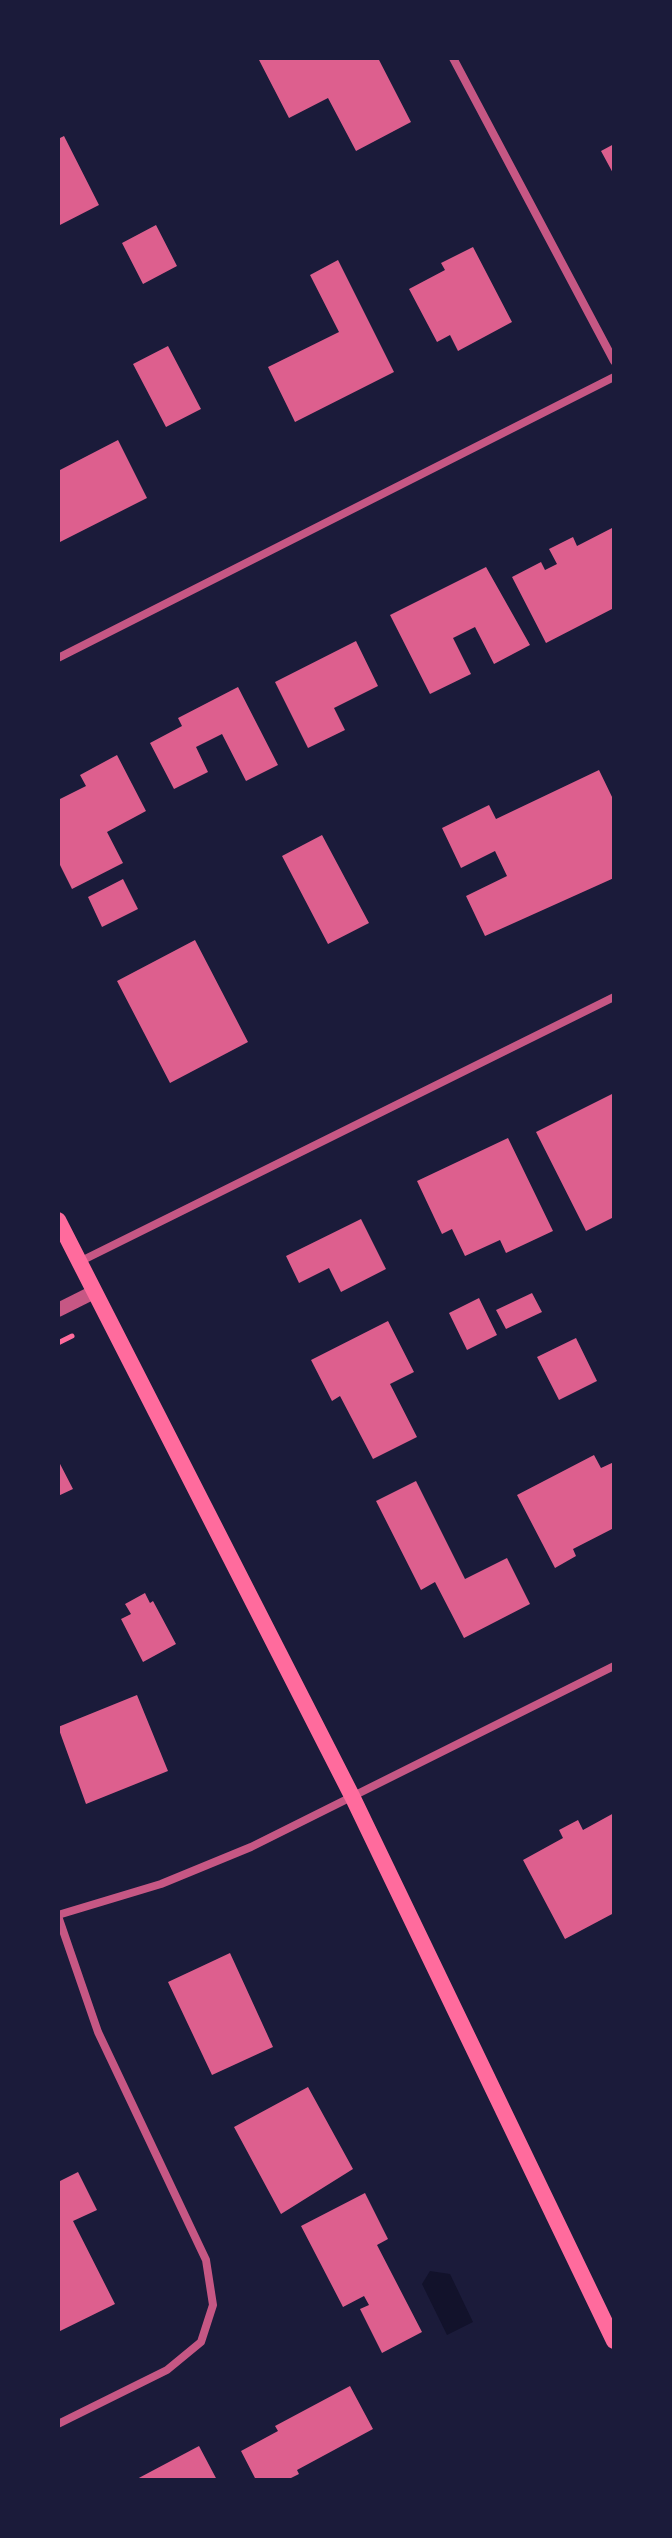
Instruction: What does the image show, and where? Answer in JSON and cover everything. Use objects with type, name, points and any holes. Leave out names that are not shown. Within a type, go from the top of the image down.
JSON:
[{"type":"main road","points":[[58,1220],[352,1796],[610,2322],[614,2341]]},
{"type":"street","points":[[453,58],[614,361]]},
{"type":"street","points":[[58,658],[614,377]]},
{"type":"street","points":[[79,1262],[614,997]]},
{"type":"street","points":[[58,1310],[94,1292]]},
{"type":"street","points":[[58,2424],[167,2370],[201,2342],[213,2305],[206,2260],[98,2032],[58,1916],[161,1884],[251,1847],[614,1666]]},
{"type":"shaded area","points":[[430,2271],[450,2274],[473,2322],[447,2335],[422,2284]]},
{"type":"building","points":[[258,58],[378,58],[411,122],[356,151],[328,98],[289,118]]},
{"type":"building","points":[[64,136],[99,205],[58,226],[58,139]]},
{"type":"building","points":[[614,144],[614,175],[601,151]]},
{"type":"building","points":[[156,225],[177,266],[143,284],[122,243]]},
{"type":"building","points":[[473,247],[512,322],[458,351],[450,335],[437,342],[409,289],[445,270],[441,263]]},
{"type":"building","points":[[338,260],[394,372],[295,422],[268,367],[339,332],[310,275]]},
{"type":"building","points":[[168,346],[201,409],[166,427],[133,364]]},
{"type":"building","points":[[118,440],[147,498],[58,543],[58,471]]},
{"type":"building","points":[[614,527],[614,608],[546,643],[512,577],[541,562],[545,570],[557,564],[549,549],[573,537],[577,546]]},
{"type":"building","points":[[486,567],[530,645],[494,664],[475,627],[453,638],[471,674],[430,694],[390,615]]},
{"type":"building","points":[[356,641],[378,686],[334,708],[345,730],[308,748],[275,682]]},
{"type":"building","points":[[238,687],[278,765],[246,781],[222,734],[196,747],[208,772],[174,789],[150,743],[182,726],[178,718]]},
{"type":"building","points":[[117,755],[146,811],[107,832],[123,863],[72,889],[58,861],[58,800],[86,786],[80,775]]},
{"type":"building","points":[[599,770],[614,801],[614,878],[485,936],[466,896],[507,876],[495,851],[461,868],[442,828],[489,805],[496,819]]},
{"type":"building","points":[[322,835],[369,923],[328,944],[282,856]]},
{"type":"building","points":[[123,879],[138,909],[102,927],[88,897]]},
{"type":"building","points":[[195,940],[248,1042],[170,1083],[117,981]]},
{"type":"building","points":[[614,1093],[614,1217],[586,1231],[536,1132]]},
{"type":"building","points":[[508,1138],[553,1231],[506,1253],[500,1240],[465,1256],[452,1229],[442,1234],[417,1181]]},
{"type":"building","points":[[361,1219],[386,1269],[341,1292],[329,1268],[299,1283],[286,1256]]},
{"type":"building","points":[[532,1293],[542,1312],[506,1329],[496,1310]]},
{"type":"building","points":[[479,1298],[497,1335],[467,1350],[449,1313]]},
{"type":"building","points":[[388,1321],[414,1372],[390,1384],[417,1437],[373,1459],[340,1396],[332,1401],[311,1360]]},
{"type":"building","points":[[576,1338],[597,1381],[559,1400],[537,1357]]},
{"type":"building","points":[[594,1455],[601,1468],[614,1462],[614,1528],[573,1549],[576,1556],[555,1568],[517,1495]]},
{"type":"building","points":[[58,1460],[73,1489],[58,1496]]},
{"type":"building","points":[[416,1481],[465,1579],[507,1558],[530,1604],[464,1638],[435,1582],[421,1590],[376,1501]]},
{"type":"building","points":[[145,1593],[150,1603],[153,1601],[176,1644],[143,1662],[121,1619],[131,1614],[125,1604]]},
{"type":"building","points":[[137,1695],[168,1771],[86,1804],[58,1727]]},
{"type":"building","points":[[614,1813],[614,1913],[565,1939],[523,1860],[563,1838],[559,1830],[578,1820],[583,1830]]},
{"type":"building","points":[[230,1953],[273,2047],[212,2075],[168,1982]]},
{"type":"building","points":[[308,2087],[353,2169],[281,2214],[234,2127]]},
{"type":"building","points":[[78,2172],[97,2210],[73,2221],[115,2304],[58,2332],[58,2182]]},
{"type":"building","points":[[365,2193],[388,2239],[377,2245],[422,2332],[382,2353],[360,2309],[369,2305],[364,2296],[343,2307],[301,2226]]},
{"type":"building","points":[[350,2386],[373,2429],[297,2470],[299,2474],[287,2480],[256,2480],[241,2451],[278,2431],[275,2426]]},
{"type":"building","points":[[199,2446],[217,2480],[135,2480]]}]
